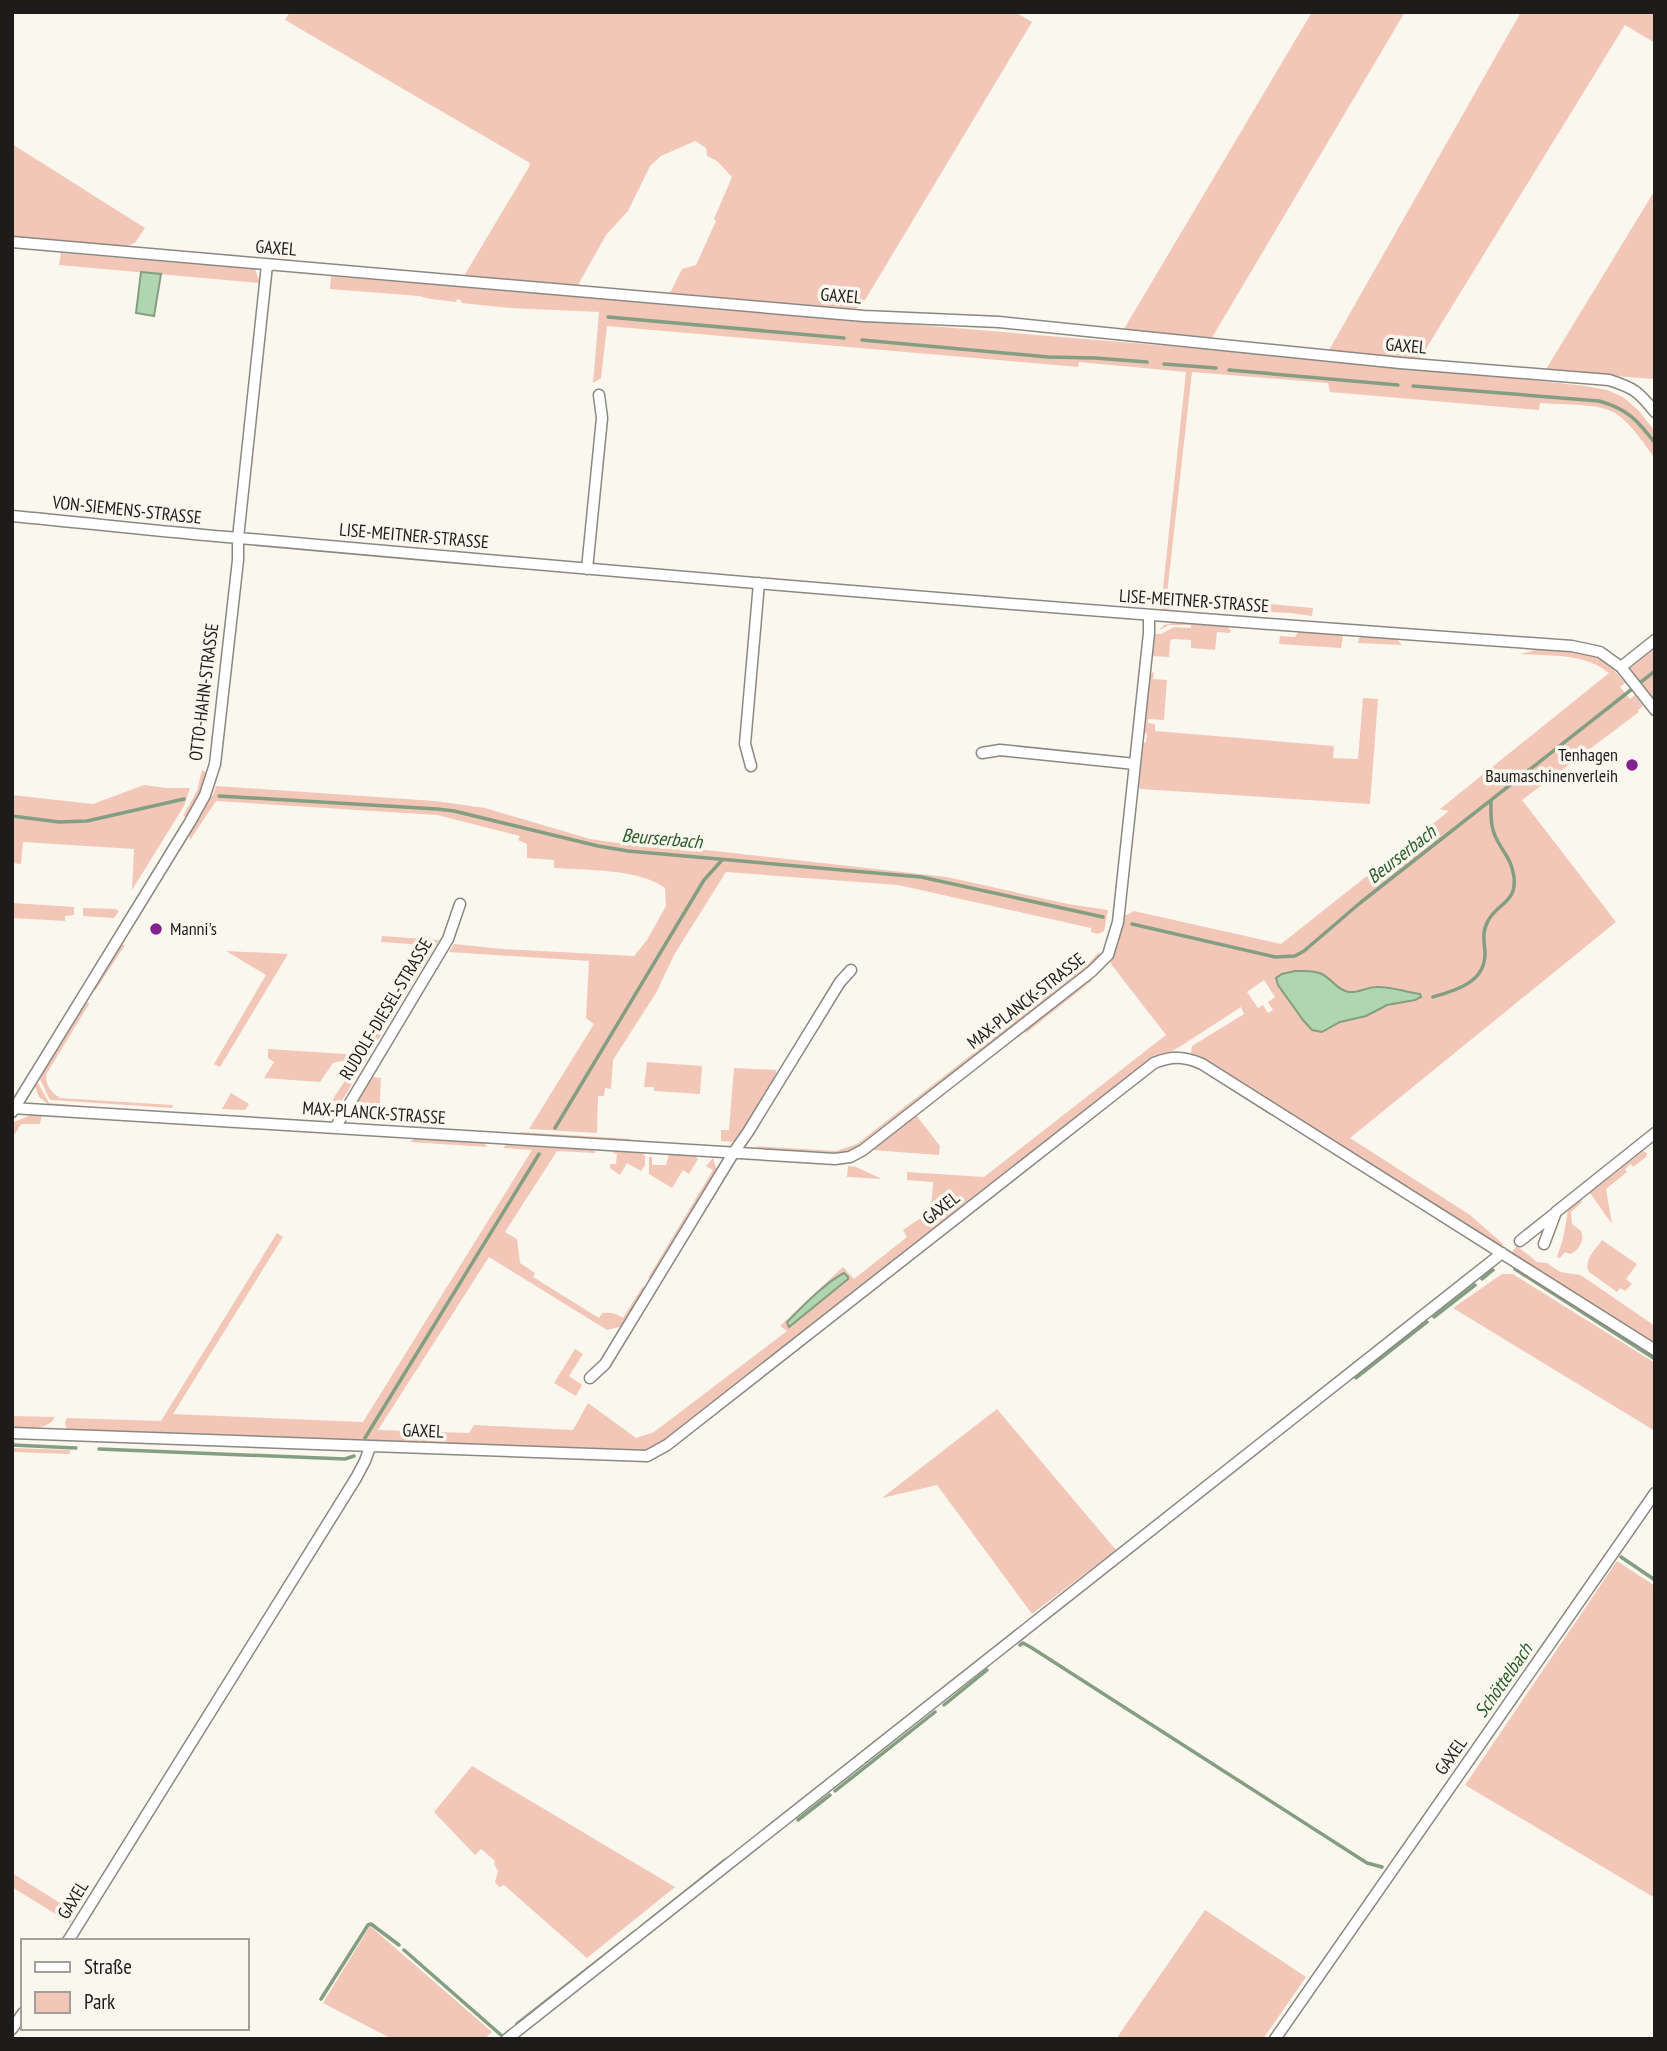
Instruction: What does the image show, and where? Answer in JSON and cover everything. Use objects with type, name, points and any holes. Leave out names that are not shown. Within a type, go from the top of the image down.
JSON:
[{"type":"street","name":"GAXEL","points":[[12,242],[864,316],[999,322],[1400,363],[1609,380],[1632,387],[1655,412]]},
{"type":"street","name":"OTTO-HAHN-STRASSE","points":[[13,1109],[205,795],[215,764],[267,265]]},
{"type":"street","points":[[587,569],[602,418],[599,395]]},
{"type":"street","name":"VON-SIEMENS-STRASSE","points":[[12,516],[237,538]]},
{"type":"street","name":"LISE-MEITNER-STRASSE","points":[[237,538],[1149,616],[1572,646],[1600,652],[1621,667],[1655,710]]},
{"type":"street","points":[[751,766],[745,744],[759,583]]},
{"type":"street","name":"MAX-PLANCK-STRASSE","points":[[13,1109],[835,1159],[856,1155],[1102,963],[1111,947],[1118,922],[1149,616]]},
{"type":"street","points":[[1621,667],[1655,640]]},
{"type":"street","points":[[982,753],[1000,750],[1135,764]]},
{"type":"street","name":"RUDOLF-DIESEL-STRASSE","points":[[335,1128],[449,939],[460,904]]},
{"type":"street","points":[[590,1378],[605,1364],[840,982],[851,970]]},
{"type":"street","name":"GAXEL","points":[[12,1433],[647,1455],[659,1450],[1154,1063],[1179,1057],[1202,1064],[1655,1350]]},
{"type":"street","points":[[1520,1241],[1655,1133]]},
{"type":"street","points":[[1544,1244],[1556,1212]]},
{"type":"street","points":[[507,2039],[1502,1253]]},
{"type":"street","name":"GAXEL","points":[[69,1939],[362,1469],[370,1447]]},
{"type":"street","name":"GAXEL","points":[[1275,2039],[1655,1493]]},
{"type":"green space","points":[[290,12],[1015,12],[1032,22],[868,295],[861,306],[855,309],[670,293],[682,269],[696,265],[732,177],[717,161],[707,156],[706,148],[695,141],[661,156],[650,166],[628,211],[606,235],[578,285],[464,276],[530,163],[285,20]]},
{"type":"green space","points":[[1312,12],[1405,12],[1210,341],[1121,334]]},
{"type":"green space","points":[[1521,12],[1655,12],[1655,43],[1625,25],[1419,360],[1328,352]]},
{"type":"green space","points":[[12,144],[145,228],[135,243],[124,247],[12,238]]},
{"type":"green space","points":[[1655,190],[1655,379],[1545,371]]},
{"type":"green space","points":[[61,253],[255,269],[260,283],[59,265]]},
{"type":"green space","points":[[331,276],[1410,366],[1585,386],[1607,390],[1623,397],[1638,410],[1655,431],[1655,458],[1625,421],[1613,412],[1597,407],[1540,403],[1539,410],[1330,392],[1328,383],[1192,372],[1167,594],[1313,608],[1312,616],[1184,608],[1163,610],[1161,607],[1186,372],[1079,362],[1078,367],[607,326],[601,378],[593,383],[599,312],[511,308],[461,303],[461,300],[457,299],[456,302],[419,296],[330,289]]},
{"type":"green space","points":[[1177,622],[1227,626],[1231,631],[1217,632],[1215,650],[1191,648],[1191,640],[1173,639],[1170,641],[1169,657],[1152,656],[1155,634],[1174,627],[1191,628],[1191,625],[1169,625],[1158,631],[1164,625]]},
{"type":"green space","points":[[1299,631],[1341,634],[1341,648],[1279,644],[1280,636],[1295,637]]},
{"type":"green space","points":[[1363,636],[1396,638],[1402,645],[1358,643]]},
{"type":"green space","points":[[1655,648],[1655,699],[1653,701],[1629,669]]},
{"type":"green space","points":[[1540,649],[1588,654],[1606,663],[1625,683],[1620,687],[1630,699],[1635,695],[1643,706],[1639,712],[1522,800],[1616,922],[1350,1138],[1470,1215],[1503,1244],[1498,1246],[1193,1057],[1192,1046],[1244,1014],[1241,1007],[1155,1060],[655,1449],[640,1453],[69,1432],[65,1423],[67,1418],[161,1421],[277,1233],[283,1237],[173,1414],[363,1422],[532,1150],[503,1148],[506,1145],[593,1150],[596,1153],[557,1151],[505,1232],[517,1239],[520,1263],[535,1273],[533,1277],[599,1318],[602,1313],[608,1313],[623,1318],[643,1286],[645,1291],[623,1326],[607,1330],[489,1257],[378,1430],[469,1433],[474,1425],[573,1430],[588,1403],[636,1438],[654,1432],[787,1331],[780,1326],[843,1267],[854,1279],[907,1237],[903,1230],[931,1211],[933,1182],[907,1180],[907,1172],[984,1177],[1166,1035],[1111,964],[1123,917],[1134,911],[1281,944],[1449,811],[1440,809],[1609,673],[1578,659],[1520,654]],"holes":[[[1264,980],[1275,997],[1268,1002],[1273,1010],[1268,1013],[1263,1005],[1258,1008],[1247,992]],[[1333,982],[1344,991],[1350,992],[1380,986],[1419,994],[1416,1000],[1387,1005],[1366,1016],[1340,1022],[1327,1030]]]},
{"type":"green space","points":[[1154,672],[1153,679],[1167,680],[1164,720],[1148,719],[1148,723],[1155,724],[1155,731],[1334,746],[1333,758],[1358,759],[1363,698],[1378,699],[1370,804],[1141,789],[1138,787],[1143,743],[1146,742],[1147,733],[1144,734],[1150,674]]},
{"type":"green space","points":[[202,770],[207,773],[187,818],[183,816],[197,791]]},
{"type":"green space","points":[[144,785],[190,788],[184,806],[132,890],[134,849],[23,842],[21,864],[12,863],[12,795],[93,804]]},
{"type":"green space","points":[[216,786],[435,801],[485,808],[590,839],[947,877],[1068,904],[1108,910],[1104,931],[1098,934],[1091,932],[1091,928],[898,885],[726,872],[674,955],[656,993],[613,1060],[611,1089],[605,1088],[604,1096],[598,1096],[597,1133],[529,1129],[594,1024],[586,1018],[589,961],[449,952],[454,944],[634,956],[647,940],[666,906],[665,888],[627,874],[554,868],[554,860],[527,858],[527,844],[518,840],[520,836],[437,815],[216,801],[190,840],[189,833],[211,795],[213,796]]},
{"type":"green space","points":[[12,903],[74,907],[74,915],[65,916],[65,921],[12,918]]},
{"type":"green space","points":[[83,908],[119,911],[114,918],[83,916]]},
{"type":"green space","points":[[382,936],[439,940],[400,1004],[398,1003],[424,961],[425,945],[381,942]]},
{"type":"green space","points":[[120,945],[125,945],[95,991],[95,987]]},
{"type":"green space","points":[[226,951],[288,954],[220,1067],[214,1064],[266,975]]},
{"type":"green space","points":[[1099,952],[1100,956],[1091,965],[851,1151],[831,1154],[763,1150],[756,1146],[836,1151],[857,1144],[1090,962]]},
{"type":"green space","points":[[1090,979],[1093,980],[1026,1033],[1025,1030]]},
{"type":"green space","points":[[88,1002],[47,1073],[46,1081],[51,1090],[60,1098],[173,1105],[172,1108],[49,1098],[39,1077]]},
{"type":"green space","points":[[380,1026],[385,1028],[361,1068],[341,1061],[333,1063],[320,1082],[264,1078],[274,1062],[268,1058],[268,1049],[361,1055],[362,1044],[370,1043],[371,1031],[379,1031]]},
{"type":"green space","points":[[647,1062],[702,1066],[700,1094],[654,1091],[654,1087],[644,1087]]},
{"type":"green space","points":[[734,1068],[776,1070],[776,1075],[734,1142],[721,1141],[721,1130],[729,1130]]},
{"type":"green space","points":[[350,1073],[357,1075],[342,1100],[332,1111],[320,1116],[325,1107],[327,1108]]},
{"type":"green space","points":[[373,1077],[381,1078],[379,1120],[350,1118],[353,1109]]},
{"type":"green space","points":[[37,1081],[49,1103],[132,1110],[48,1104],[39,1097],[35,1086]]},
{"type":"green space","points":[[231,1093],[249,1104],[245,1110],[222,1109]]},
{"type":"green space","points":[[31,1115],[42,1115],[40,1124],[21,1124],[15,1134],[12,1133],[14,1122]]},
{"type":"green space","points":[[916,1115],[940,1146],[939,1155],[872,1150]]},
{"type":"green space","points":[[519,1132],[631,1139],[629,1142],[523,1135]]},
{"type":"green space","points":[[416,1138],[484,1143],[487,1147],[410,1142]]},
{"type":"green space","points":[[1643,1151],[1647,1153],[1646,1157],[1633,1167],[1631,1164],[1625,1169],[1627,1172],[1606,1189],[1612,1224],[1590,1193]]},
{"type":"green space","points":[[613,1153],[642,1153],[645,1156],[645,1165],[641,1171],[627,1163],[620,1175],[610,1168],[610,1164],[616,1164],[617,1154]]},
{"type":"green space","points":[[669,1154],[695,1156],[698,1159],[689,1174],[683,1170],[672,1188],[649,1174],[649,1157],[652,1157],[652,1165],[666,1165]]},
{"type":"green space","points":[[713,1158],[717,1171],[653,1277],[648,1278],[713,1170],[706,1166]]},
{"type":"green space","points":[[848,1166],[856,1167],[882,1179],[847,1177]]},
{"type":"green space","points":[[1581,1200],[1571,1212],[1572,1224],[1582,1234],[1580,1245],[1573,1253],[1565,1252],[1560,1258],[1557,1257],[1568,1210]]},
{"type":"green space","points":[[1602,1240],[1637,1264],[1626,1279],[1632,1284],[1625,1291],[1620,1288],[1617,1292],[1589,1272],[1589,1260]]},
{"type":"green space","points":[[1517,1246],[1537,1262],[1547,1263],[1560,1272],[1580,1275],[1655,1326],[1655,1348],[1514,1256],[1512,1252]]},
{"type":"green space","points":[[1502,1274],[1513,1274],[1655,1363],[1655,1431],[1453,1308]]},
{"type":"green space","points":[[575,1349],[583,1354],[569,1376],[582,1385],[576,1396],[554,1383]]},
{"type":"green space","points":[[997,1409],[1116,1550],[1032,1614],[937,1485],[882,1498]]},
{"type":"green space","points":[[12,1416],[55,1417],[47,1425],[30,1428],[12,1427]]},
{"type":"green space","points":[[12,1448],[70,1450],[70,1454],[12,1452]]},
{"type":"green space","points":[[1617,1561],[1655,1586],[1655,1898],[1465,1785]]},
{"type":"green space","points":[[472,1766],[675,1887],[587,1958],[504,1885],[499,1887],[495,1882],[498,1871],[495,1861],[481,1849],[475,1855],[434,1812]]},
{"type":"green space","points":[[12,1873],[76,1913],[70,1923],[12,1887]]},
{"type":"green space","points":[[1205,1910],[1306,1977],[1263,2039],[1116,2039]]},
{"type":"green space","points":[[370,1926],[492,2032],[484,2039],[392,2039],[323,2003]]},
{"type":"shaded area","points":[[141,272],[161,274],[154,316],[136,313]]},
{"type":"shaded area","points":[[1295,971],[1319,973],[1349,992],[1382,987],[1420,994],[1421,997],[1387,1005],[1366,1016],[1340,1022],[1322,1032],[1312,1030],[1278,985],[1276,978]]},
{"type":"shaded area","points":[[844,1273],[848,1279],[789,1327],[787,1322],[800,1309]]},
{"type":"waterway","points":[[608,317],[844,338]]},
{"type":"waterway","points":[[862,340],[1048,357],[1147,362]]},
{"type":"waterway","points":[[1164,364],[1216,368]]},
{"type":"waterway","points":[[1229,370],[1398,385]]},
{"type":"waterway","points":[[1413,386],[1599,401],[1631,416],[1655,443]]},
{"type":"waterway","name":"Beurserbach","points":[[1132,924],[1275,957],[1295,956],[1655,671]]},
{"type":"waterway","name":"Beurserbach","points":[[219,796],[454,811],[628,851],[921,877],[1103,917]]},
{"type":"waterway","name":"Beurserbach","points":[[12,816],[59,822],[87,821],[184,799]]},
{"type":"waterway","points":[[1433,997],[1460,988],[1481,971],[1486,925],[1509,898],[1514,886],[1513,870],[1493,829],[1491,801]]},
{"type":"waterway","points":[[555,1128],[704,880],[722,860]]},
{"type":"waterway","points":[[365,1438],[539,1154]]},
{"type":"waterway","points":[[1515,1269],[1655,1359]]},
{"type":"waterway","points":[[1482,1279],[1493,1270]]},
{"type":"waterway","points":[[1434,1317],[1475,1285]]},
{"type":"waterway","points":[[1356,1378],[1427,1322]]},
{"type":"waterway","points":[[12,1445],[76,1448]]},
{"type":"waterway","points":[[99,1449],[345,1459],[354,1456]]},
{"type":"waterway","name":"Schöttelbach","points":[[1621,1557],[1655,1580]]},
{"type":"waterway","points":[[1020,1645],[1023,1643],[1032,1648],[1367,1863],[1382,1867]]},
{"type":"waterway","points":[[944,1705],[987,1670]]},
{"type":"waterway","points":[[835,1791],[935,1712]]},
{"type":"waterway","points":[[798,1820],[830,1795]]},
{"type":"waterway","points":[[642,1926],[725,1860]]},
{"type":"waterway","points":[[321,1999],[368,1925],[371,1924],[399,1945]]},
{"type":"waterway","points":[[517,2024],[636,1931]]},
{"type":"waterway","points":[[404,1950],[501,2035]]},
{"type":"place","name":"Tenhagen Baumaschinenverleih","points":[[1632,765]]},
{"type":"place","name":"Manni's","points":[[156,929]]}]
